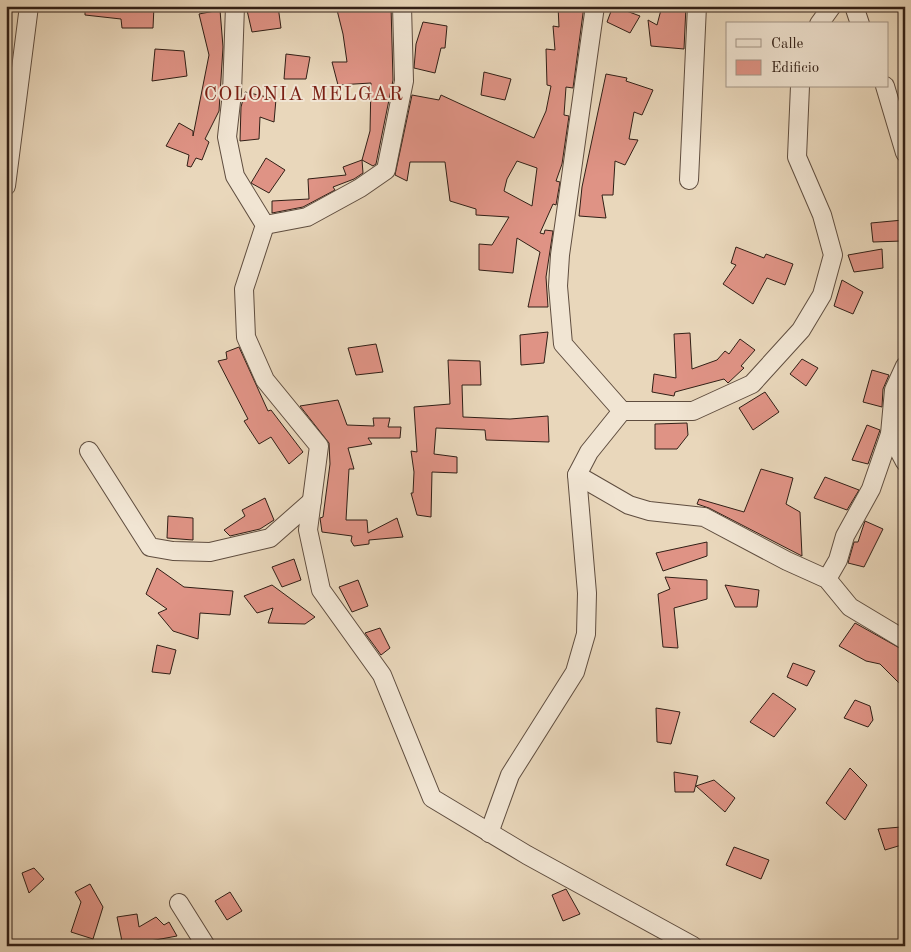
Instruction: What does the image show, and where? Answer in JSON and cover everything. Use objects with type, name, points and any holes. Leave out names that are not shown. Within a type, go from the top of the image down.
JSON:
[{"type":"street","points":[[6,186],[29,6]]},
{"type":"street","points":[[235,6],[232,93],[227,137],[235,176],[265,226],[244,289],[246,337],[265,380],[319,446],[308,530],[321,590],[382,675],[432,798],[489,833],[693,946]]},
{"type":"street","points":[[265,226],[307,217],[360,188],[386,170],[404,81],[402,6]]},
{"type":"street","points":[[595,6],[560,255],[558,286],[563,344],[622,411],[693,411],[752,384],[801,330],[822,294],[833,255],[822,216],[797,157],[800,88]]},
{"type":"street","points":[[689,180],[694,36],[697,6]]},
{"type":"street","points":[[820,22],[832,6]]},
{"type":"street","points":[[854,6],[859,22]]},
{"type":"street","points":[[886,88],[905,153]]},
{"type":"street","points":[[827,578],[838,560],[845,536],[871,489],[890,434],[894,390],[905,366]]},
{"type":"street","points":[[489,833],[510,775],[575,672],[586,634],[587,593],[577,475],[589,452],[622,411]]},
{"type":"street","points":[[890,434],[905,462]]},
{"type":"street","points":[[89,452],[150,547],[173,551],[210,552],[270,538],[312,501]]},
{"type":"street","points":[[577,475],[629,505],[650,510],[704,517],[787,561],[827,578],[850,606],[905,640]]},
{"type":"street","points":[[179,903],[206,946]]},
{"type":"building","points":[[85,6],[154,6],[153,28],[122,28],[121,19],[85,15]]},
{"type":"building","points":[[246,6],[278,6],[281,28],[252,32]]},
{"type":"building","points":[[336,6],[391,6],[393,80],[376,164],[373,166],[362,160],[370,131],[371,83],[338,85],[332,62],[347,62]]},
{"type":"building","points":[[558,6],[584,6],[573,88],[566,87],[564,115],[569,116],[562,164],[556,181],[560,182],[556,205],[553,204],[540,233],[544,234],[545,230],[553,231],[546,277],[548,307],[528,307],[540,252],[517,238],[513,273],[479,270],[479,244],[492,245],[509,217],[476,215],[476,209],[450,201],[445,162],[410,162],[407,181],[395,175],[412,95],[439,100],[441,95],[534,138],[546,111],[551,86],[547,85],[546,49],[555,50],[553,26],[559,27]],"holes":[[[517,161],[537,168],[532,206],[504,191],[507,179]]]},
{"type":"building","points":[[613,6],[640,16],[630,33],[607,22]]},
{"type":"building","points":[[662,6],[686,6],[684,49],[651,46],[648,20],[657,25]]},
{"type":"building","points":[[220,10],[223,47],[219,111],[205,139],[209,142],[202,160],[196,158],[191,167],[187,166],[189,155],[166,146],[179,123],[193,131],[193,136],[209,55],[199,14]]},
{"type":"building","points":[[423,22],[447,26],[445,48],[441,48],[435,73],[414,68],[416,44]]},
{"type":"building","points":[[155,49],[184,51],[187,76],[152,81]]},
{"type":"building","points":[[286,54],[310,57],[306,79],[284,79]]},
{"type":"building","points":[[484,72],[511,79],[505,100],[481,95]]},
{"type":"building","points":[[606,74],[627,78],[626,81],[653,90],[642,115],[634,112],[629,139],[638,140],[625,165],[615,161],[613,195],[602,195],[606,218],[579,216],[582,187]]},
{"type":"building","points":[[245,92],[276,99],[274,122],[260,117],[259,139],[240,141],[241,107]]},
{"type":"building","points":[[266,158],[285,170],[269,193],[251,183]]},
{"type":"building","points":[[362,160],[363,173],[354,179],[333,187],[335,190],[303,207],[272,213],[272,201],[309,199],[308,179],[346,175],[343,167]]},
{"type":"building","points":[[903,220],[902,241],[873,242],[871,223]]},
{"type":"building","points":[[736,247],[764,258],[766,254],[793,264],[785,285],[767,278],[753,304],[723,284],[736,265],[731,263]]},
{"type":"building","points":[[882,249],[883,268],[854,272],[848,255]]},
{"type":"building","points":[[842,280],[863,292],[853,314],[834,306]]},
{"type":"building","points":[[548,332],[544,363],[521,365],[520,335]]},
{"type":"building","points":[[690,333],[692,369],[717,360],[725,351],[729,354],[740,339],[755,350],[741,366],[744,368],[728,383],[724,379],[675,392],[674,396],[652,392],[654,374],[676,378],[674,334]]},
{"type":"building","points":[[376,344],[383,372],[356,375],[348,348]]},
{"type":"building","points":[[239,347],[268,411],[271,410],[303,452],[289,464],[271,437],[259,444],[244,421],[248,419],[218,361],[227,359],[226,352]]},
{"type":"building","points":[[802,359],[818,368],[806,386],[790,374]]},
{"type":"building","points":[[448,360],[480,361],[481,385],[462,385],[463,417],[510,419],[548,416],[549,442],[486,440],[485,430],[436,428],[434,454],[457,457],[457,473],[432,472],[431,517],[417,515],[411,493],[413,493],[414,472],[411,451],[417,452],[414,407],[450,404]]},
{"type":"building","points":[[872,370],[889,375],[883,389],[882,407],[863,402]]},
{"type":"building","points":[[765,392],[779,412],[753,430],[739,408]]},
{"type":"building","points":[[338,400],[347,425],[374,426],[373,418],[390,418],[388,427],[401,427],[400,438],[368,438],[372,444],[348,448],[354,469],[349,469],[346,520],[367,520],[368,533],[397,518],[403,537],[369,540],[369,544],[354,546],[351,541],[352,536],[322,532],[320,518],[323,517],[330,464],[329,443],[300,406]]},
{"type":"building","points":[[687,423],[688,435],[677,449],[655,449],[655,424]]},
{"type":"building","points":[[867,425],[880,430],[868,464],[852,460]]},
{"type":"building","points":[[761,469],[793,478],[786,504],[800,512],[802,556],[709,508],[697,504],[699,499],[744,512]]},
{"type":"building","points":[[825,477],[859,490],[847,510],[814,498]]},
{"type":"building","points":[[265,498],[274,520],[260,529],[230,536],[224,530],[245,516],[242,510]]},
{"type":"building","points":[[168,516],[193,518],[193,540],[167,538]]},
{"type":"building","points":[[865,521],[883,529],[864,567],[848,563],[854,542],[858,542]]},
{"type":"building","points":[[707,542],[707,556],[663,571],[656,553]]},
{"type":"building","points":[[294,559],[301,580],[282,587],[272,567]]},
{"type":"building","points":[[157,568],[184,587],[233,591],[230,615],[200,613],[198,639],[173,631],[158,613],[167,609],[146,594]]},
{"type":"building","points":[[665,577],[707,580],[707,599],[674,608],[678,648],[663,647],[658,594],[670,589]]},
{"type":"building","points":[[358,580],[368,606],[352,612],[339,587]]},
{"type":"building","points":[[272,585],[315,617],[305,624],[268,623],[273,608],[257,613],[244,596]]},
{"type":"building","points":[[725,585],[759,590],[757,607],[735,607]]},
{"type":"building","points":[[855,623],[905,651],[905,689],[880,664],[866,661],[839,646]]},
{"type":"building","points":[[380,628],[390,648],[381,655],[365,633]]},
{"type":"building","points":[[157,645],[176,650],[170,674],[152,672]]},
{"type":"building","points":[[793,663],[815,671],[807,686],[787,677]]},
{"type":"building","points":[[773,693],[796,709],[774,737],[750,722]]},
{"type":"building","points":[[855,700],[870,706],[873,720],[868,727],[844,718]]},
{"type":"building","points":[[656,708],[680,712],[671,744],[657,742]]},
{"type":"building","points":[[850,768],[867,785],[845,820],[826,803]]},
{"type":"building","points":[[674,772],[698,776],[694,792],[675,792]]},
{"type":"building","points":[[714,780],[735,798],[725,812],[696,786]]},
{"type":"building","points":[[901,827],[905,833],[905,844],[885,850],[878,829]]},
{"type":"building","points":[[734,847],[769,860],[761,879],[726,865]]},
{"type":"building","points":[[34,868],[44,879],[29,893],[22,873]]},
{"type":"building","points":[[90,884],[103,907],[93,939],[71,932],[81,902],[75,892]]},
{"type":"building","points":[[566,889],[580,914],[563,921],[552,895]]},
{"type":"building","points":[[230,892],[242,911],[227,920],[215,901]]},
{"type":"building","points":[[137,914],[139,927],[156,917],[164,925],[169,922],[177,936],[123,946],[117,917]]},
{"type":"district","name":"COLONIA MELGAR","points":[[304,93]]}]
